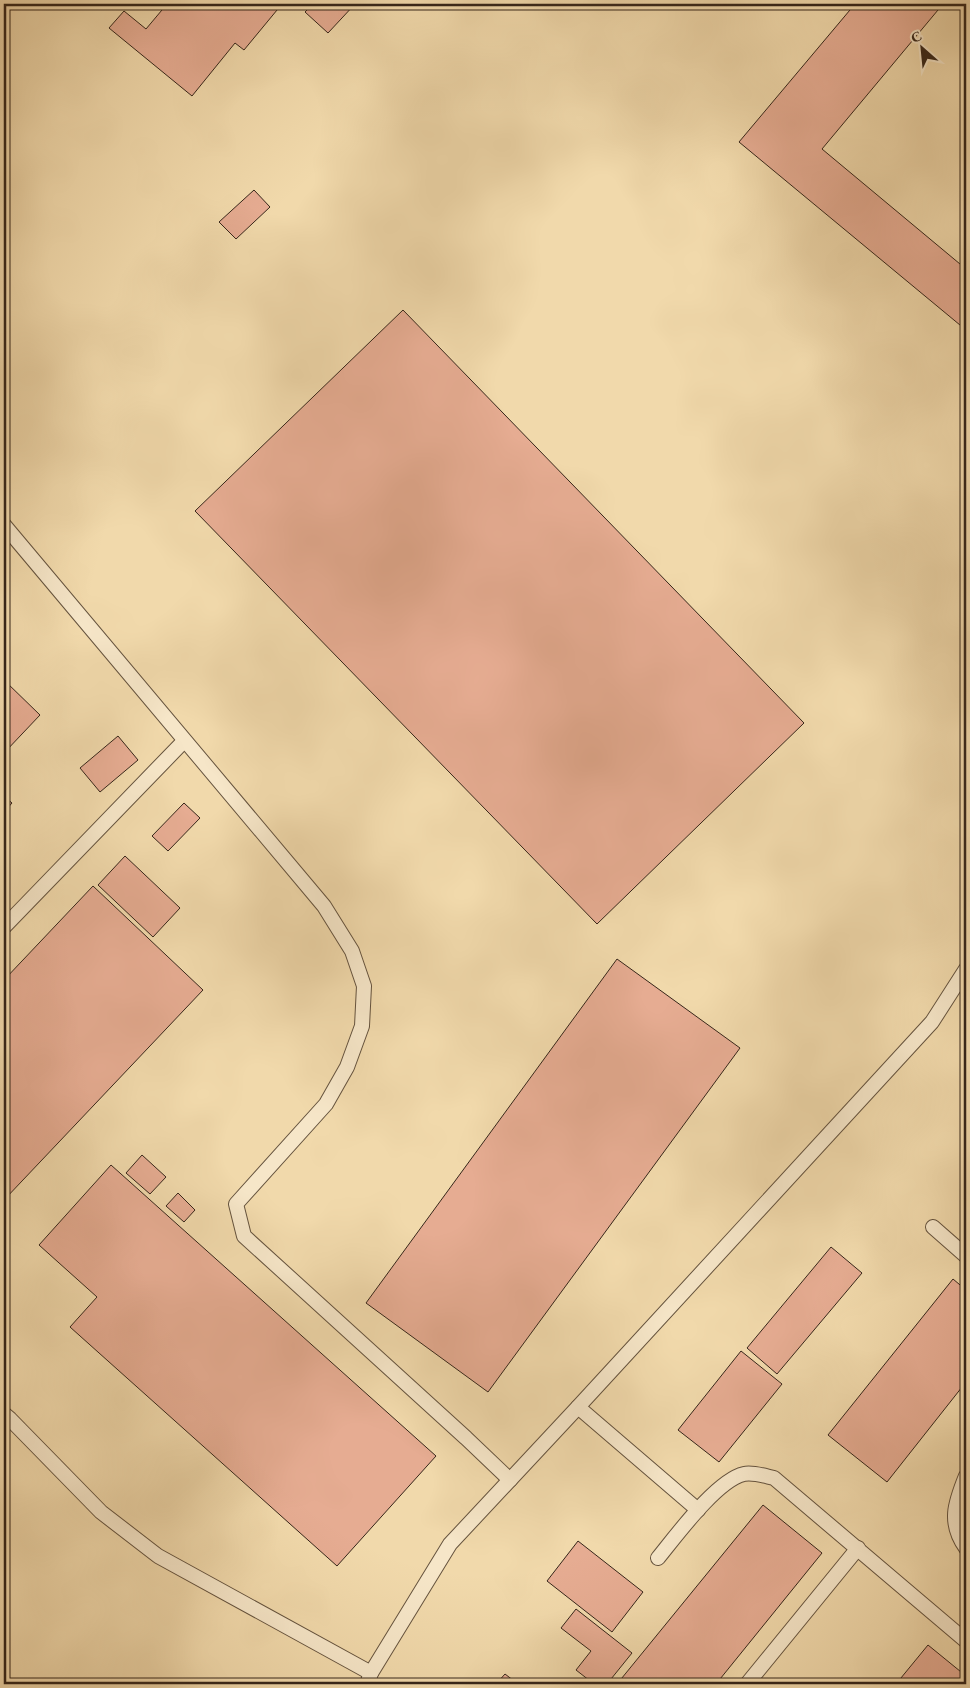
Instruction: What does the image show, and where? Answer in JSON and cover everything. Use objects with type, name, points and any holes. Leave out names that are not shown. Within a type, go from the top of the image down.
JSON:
[{"type":"lane","points":[[4,525],[324,906],[352,951],[364,986],[362,1026],[347,1067],[326,1104],[236,1204],[244,1236],[458,1430],[510,1480]]},
{"type":"lane","points":[[4,928],[184,740]]},
{"type":"lane","points":[[4,1414],[101,1512],[158,1556],[369,1679],[450,1544],[578,1408],[932,1022],[966,969]]},
{"type":"lane","points":[[933,1227],[966,1256]]},
{"type":"lane","points":[[578,1408],[698,1510]]},
{"type":"lane","points":[[658,1558],[698,1510],[731,1479],[745,1474],[760,1474],[774,1478],[966,1641]]},
{"type":"lane","points":[[966,1476],[956,1498],[954,1525],[966,1548]]},
{"type":"lane","points":[[747,1684],[858,1548]]},
{"type":"building","points":[[167,4],[282,4],[244,50],[235,43],[192,96],[109,28],[124,11],[146,29]]},
{"type":"building","points":[[313,4],[355,4],[328,33],[305,12]]},
{"type":"building","points":[[855,4],[943,4],[822,149],[966,269],[966,330],[739,142]]},
{"type":"building","points":[[254,190],[270,207],[236,239],[219,222]]},
{"type":"building","points":[[403,310],[804,723],[597,924],[195,511]]},
{"type":"building","points":[[4,680],[40,715],[4,753]]},
{"type":"building","points":[[118,736],[138,760],[100,792],[80,768]]},
{"type":"building","points":[[4,796],[12,803],[4,812]]},
{"type":"building","points":[[184,803],[200,818],[168,851],[152,836]]},
{"type":"building","points":[[125,856],[180,908],[153,937],[98,885]]},
{"type":"building","points":[[93,886],[203,990],[4,1200],[4,980]]},
{"type":"building","points":[[617,959],[740,1048],[488,1392],[366,1303]]},
{"type":"building","points":[[142,1155],[166,1177],[150,1194],[126,1173]]},
{"type":"building","points":[[111,1165],[436,1456],[337,1566],[70,1327],[97,1297],[39,1245]]},
{"type":"building","points":[[178,1193],[195,1210],[184,1222],[166,1206]]},
{"type":"building","points":[[831,1247],[862,1273],[777,1374],[747,1348]]},
{"type":"building","points":[[953,1279],[966,1290],[966,1382],[887,1482],[828,1435]]},
{"type":"building","points":[[741,1351],[782,1384],[719,1462],[678,1430]]},
{"type":"building","points":[[763,1505],[822,1553],[716,1684],[617,1684]]},
{"type":"building","points":[[578,1541],[643,1592],[612,1632],[547,1581]]},
{"type":"building","points":[[576,1609],[632,1653],[607,1684],[594,1684],[576,1670],[591,1651],[561,1628]]},
{"type":"building","points":[[928,1645],[966,1676],[966,1684],[896,1684]]},
{"type":"building","points":[[505,1674],[518,1684],[496,1684]]}]
